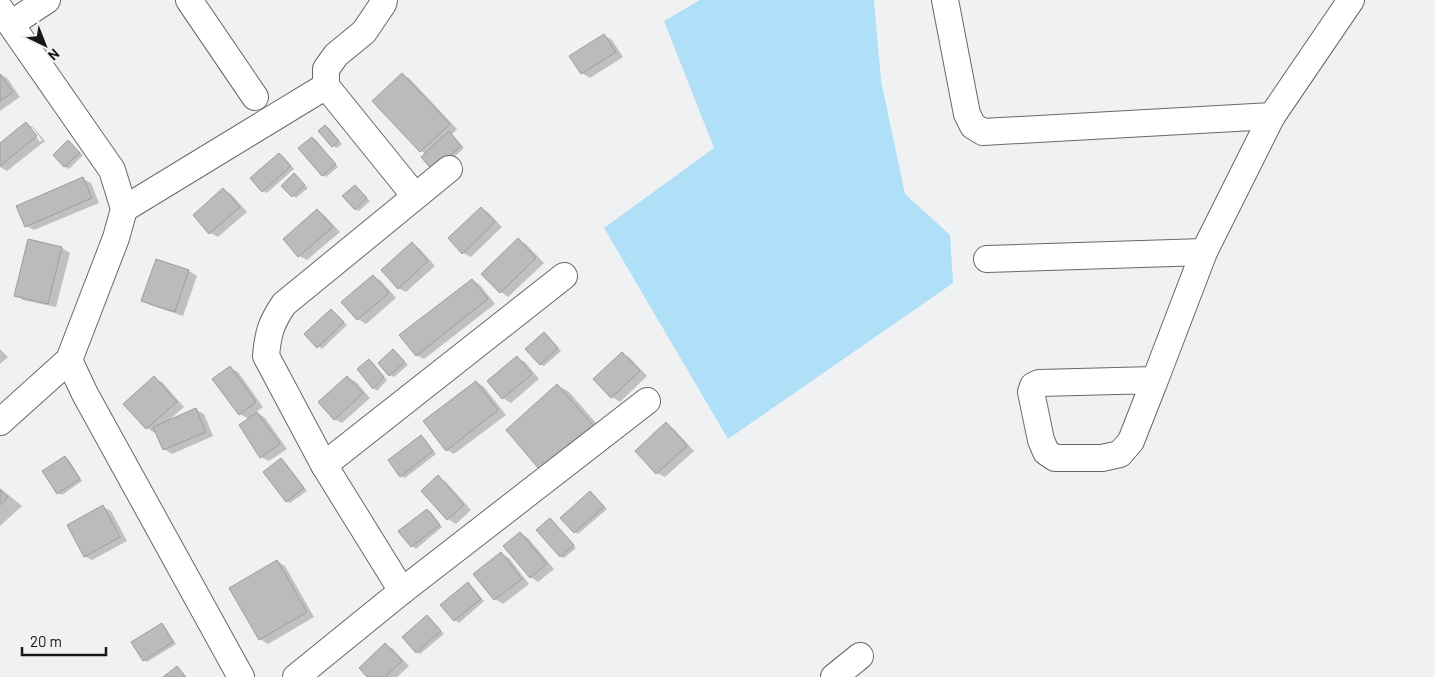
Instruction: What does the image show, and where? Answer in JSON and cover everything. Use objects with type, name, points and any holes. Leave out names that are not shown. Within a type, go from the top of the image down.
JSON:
[{"type":"street","points":[[0,422],[69,360],[116,238],[124,209],[112,170],[5,17],[47,0]]},
{"type":"street","points":[[189,0],[255,97]]},
{"type":"street","points":[[384,0],[364,32],[336,55],[326,69],[326,86],[415,196]]},
{"type":"street","points":[[945,0],[967,114],[973,126],[984,132],[1272,116]]},
{"type":"street","points":[[1155,380],[1039,383],[1033,386],[1031,392],[1041,440],[1046,452],[1056,458],[1102,458],[1120,454],[1131,442],[1155,380],[1204,252],[1272,116],[1351,0]]},
{"type":"street","points":[[124,209],[326,86]]},
{"type":"street","points":[[402,591],[324,465],[266,356],[268,336],[274,320],[284,304],[449,169]]},
{"type":"street","points":[[987,259],[1204,252]]},
{"type":"street","points":[[324,465],[564,276]]},
{"type":"street","points":[[69,360],[85,394],[241,677]]},
{"type":"street","points":[[296,677],[402,591],[647,401]]},
{"type":"street","points":[[834,677],[860,656]]},
{"type":"water","points":[[700,0],[874,0],[881,81],[905,194],[950,235],[953,283],[728,439],[604,228],[714,148],[664,21]]},
{"type":"building","points":[[604,34],[616,52],[581,74],[569,56]]},
{"type":"building","points":[[402,73],[450,124],[420,152],[372,101]]},
{"type":"building","points":[[0,74],[13,92],[0,101]]},
{"type":"building","points":[[26,122],[37,136],[0,166],[0,143]]},
{"type":"building","points":[[325,125],[339,141],[332,147],[318,131]]},
{"type":"building","points":[[449,131],[461,146],[433,171],[421,157]]},
{"type":"building","points":[[312,137],[336,164],[322,176],[298,148]]},
{"type":"building","points":[[68,140],[80,153],[64,167],[53,155]]},
{"type":"building","points":[[279,153],[291,166],[262,192],[250,178]]},
{"type":"building","points":[[294,173],[305,185],[292,197],[281,186]]},
{"type":"building","points":[[83,177],[92,198],[25,227],[16,206]]},
{"type":"building","points":[[355,185],[367,198],[355,210],[342,196]]},
{"type":"building","points":[[223,188],[240,207],[209,234],[193,215]]},
{"type":"building","points":[[481,207],[495,222],[462,254],[448,238]]},
{"type":"building","points":[[317,209],[333,227],[298,257],[283,239]]},
{"type":"building","points":[[518,238],[536,258],[500,293],[481,274]]},
{"type":"building","points":[[28,239],[62,247],[48,304],[14,296]]},
{"type":"building","points":[[412,242],[428,261],[398,289],[381,270]]},
{"type":"building","points":[[156,259],[189,270],[175,312],[141,301]]},
{"type":"building","points":[[373,275],[389,293],[357,320],[341,302]]},
{"type":"building","points":[[472,279],[488,299],[416,356],[399,335]]},
{"type":"building","points":[[331,309],[344,322],[317,348],[304,334]]},
{"type":"building","points":[[544,332],[558,348],[540,365],[525,349]]},
{"type":"building","points":[[393,349],[405,362],[389,376],[378,363]]},
{"type":"building","points":[[622,352],[640,371],[611,398],[593,379]]},
{"type":"building","points":[[517,356],[532,374],[502,399],[487,381]]},
{"type":"building","points":[[369,359],[384,377],[373,389],[357,369]]},
{"type":"building","points":[[230,366],[256,402],[239,415],[212,379]]},
{"type":"building","points":[[154,376],[177,402],[146,429],[123,404]]},
{"type":"building","points":[[347,376],[363,393],[334,420],[318,402]]},
{"type":"building","points":[[476,381],[498,410],[446,451],[423,421]]},
{"type":"building","points":[[557,384],[594,426],[539,469],[506,430]]},
{"type":"building","points":[[196,408],[206,432],[163,450],[153,427]]},
{"type":"building","points":[[257,412],[280,444],[260,458],[239,425]]},
{"type":"building","points":[[666,422],[687,446],[656,474],[635,451]]},
{"type":"building","points":[[421,435],[433,451],[400,477],[388,460]]},
{"type":"building","points":[[65,456],[80,479],[57,494],[42,471]]},
{"type":"building","points":[[281,458],[304,488],[286,502],[263,472]]},
{"type":"building","points":[[438,475],[464,505],[447,520],[421,491]]},
{"type":"building","points":[[0,490],[8,497],[0,505]]},
{"type":"building","points":[[590,491],[604,507],[574,533],[560,518]]},
{"type":"building","points":[[103,505],[120,537],[84,557],[67,525]]},
{"type":"building","points":[[427,509],[440,525],[411,547],[398,531]]},
{"type":"building","points":[[550,518],[574,545],[560,557],[536,530]]},
{"type":"building","points":[[520,532],[547,564],[530,578],[503,546]]},
{"type":"building","points":[[501,552],[522,579],[494,600],[473,574]]},
{"type":"building","points":[[277,560],[307,612],[259,640],[229,588]]},
{"type":"building","points":[[468,582],[481,599],[454,621],[440,605]]},
{"type":"building","points":[[427,615],[441,631],[416,653],[402,637]]},
{"type":"building","points":[[162,623],[173,642],[143,661],[131,642]]},
{"type":"building","points":[[385,643],[402,661],[385,677],[367,677],[359,668]]},
{"type":"building","points":[[177,666],[186,677],[163,677]]}]
